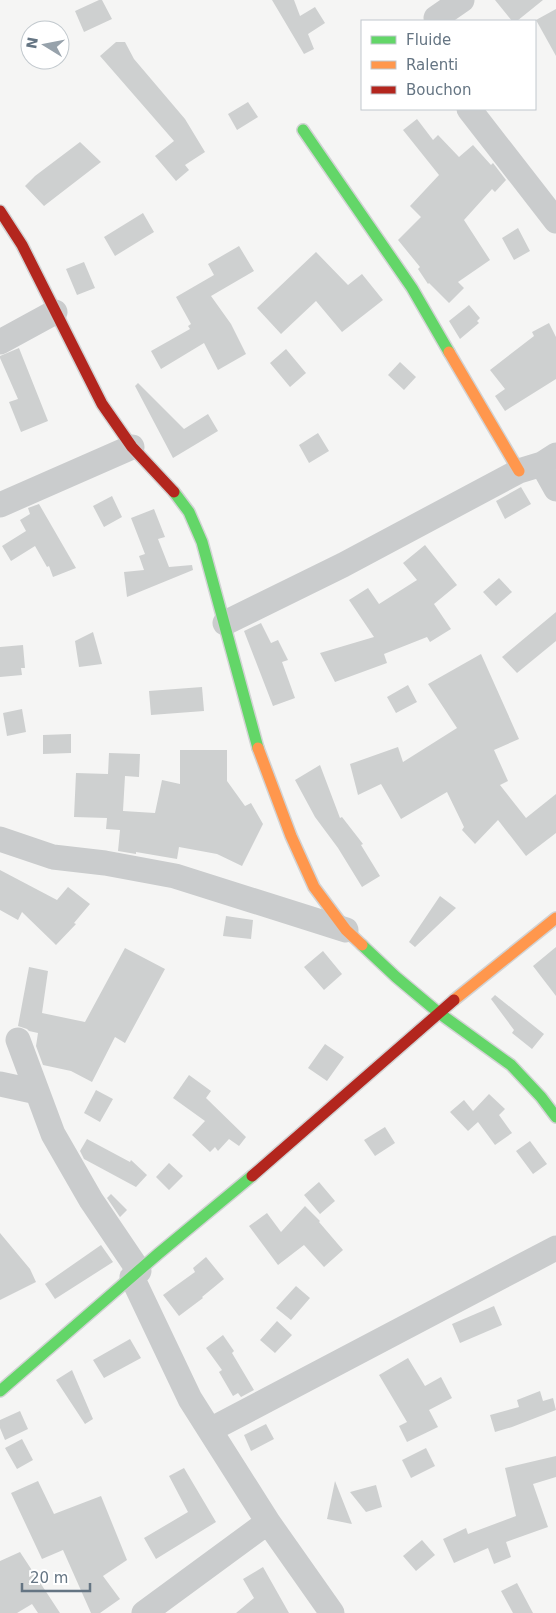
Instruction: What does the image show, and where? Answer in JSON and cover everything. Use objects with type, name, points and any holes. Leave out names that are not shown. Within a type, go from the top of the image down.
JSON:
[{"type":"street","points":[[436,18],[462,0]]},
{"type":"street","points":[[470,110],[556,221]]},
{"type":"street","points":[[303,130],[412,288],[556,489]]},
{"type":"street","points":[[0,211],[22,245],[102,404],[132,447],[174,491],[189,512],[202,542],[260,754],[291,836],[314,887],[346,930],[396,977],[439,1013],[511,1065],[540,1096],[556,1117]]},
{"type":"street","points":[[0,342],[55,312]]},
{"type":"street","points":[[0,505],[132,447]]},
{"type":"street","points":[[225,623],[539,463]]},
{"type":"street","points":[[0,839],[53,857],[105,863],[175,876],[346,930]]},
{"type":"street","points":[[0,1391],[286,1147],[439,1013],[556,918]]},
{"type":"street","points":[[18,1040],[53,1134],[135,1274],[190,1399],[268,1522],[332,1613]]},
{"type":"street","points":[[0,1084],[38,1092]]},
{"type":"street","points":[[210,1430],[556,1248]]},
{"type":"street","points":[[144,1613],[268,1522]]},
{"type":"building","points":[[102,0],[112,19],[84,32],[75,11]]},
{"type":"building","points":[[272,0],[294,0],[300,16],[315,7],[325,23],[308,34],[314,49],[304,54]]},
{"type":"building","points":[[495,0],[543,0],[518,20],[511,20]]},
{"type":"building","points":[[556,9],[556,56],[536,20]]},
{"type":"building","points":[[116,42],[125,42],[134,59],[185,119],[205,152],[185,165],[189,170],[176,181],[155,156],[174,141],[100,56]]},
{"type":"building","points":[[248,102],[258,117],[237,130],[228,114]]},
{"type":"building","points":[[417,119],[433,140],[438,135],[459,157],[473,145],[491,165],[493,163],[506,180],[495,192],[492,189],[464,220],[490,260],[458,282],[464,288],[449,303],[428,284],[418,269],[420,267],[398,240],[421,217],[410,206],[439,175],[403,130]]},
{"type":"building","points":[[80,142],[101,162],[44,206],[25,186],[35,176]]},
{"type":"building","points":[[143,213],[154,232],[115,256],[104,237]]},
{"type":"building","points":[[518,228],[530,251],[514,260],[502,238]]},
{"type":"building","points":[[239,246],[254,271],[211,296],[231,324],[246,354],[218,370],[204,343],[161,369],[151,351],[190,329],[188,326],[191,324],[176,297],[214,275],[208,264]]},
{"type":"building","points":[[316,252],[348,285],[362,274],[383,300],[342,332],[316,301],[281,334],[257,308]]},
{"type":"building","points":[[84,262],[95,288],[77,295],[66,269]]},
{"type":"building","points":[[469,305],[480,318],[477,321],[479,323],[460,339],[449,321]]},
{"type":"building","points":[[549,323],[556,337],[556,379],[505,411],[495,396],[505,389],[490,370],[534,336],[532,332]]},
{"type":"building","points":[[19,348],[48,421],[21,432],[9,402],[18,399],[0,358],[0,356]]},
{"type":"building","points":[[286,349],[306,373],[290,387],[270,363]]},
{"type":"building","points":[[400,362],[416,377],[404,390],[388,375]]},
{"type":"building","points":[[138,383],[184,429],[208,414],[218,431],[173,458],[135,386]]},
{"type":"building","points":[[318,433],[329,451],[309,463],[299,445]]},
{"type":"building","points":[[521,487],[531,504],[505,519],[496,501]]},
{"type":"building","points":[[112,496],[122,517],[104,527],[93,506]]},
{"type":"building","points":[[39,504],[76,568],[53,577],[49,566],[47,567],[35,546],[11,561],[2,546],[26,531],[20,520],[30,514],[28,508]]},
{"type":"building","points":[[154,509],[165,537],[158,539],[169,567],[192,565],[193,570],[127,597],[124,572],[144,570],[139,556],[145,554],[131,518]]},
{"type":"building","points":[[425,545],[457,585],[434,604],[451,629],[430,642],[427,637],[384,654],[387,663],[335,682],[320,653],[374,637],[349,600],[368,588],[379,604],[417,580],[403,563]]},
{"type":"building","points":[[499,578],[512,592],[496,606],[483,592]]},
{"type":"building","points":[[556,612],[556,641],[517,673],[502,657]]},
{"type":"building","points":[[261,623],[271,643],[278,640],[288,660],[282,662],[295,698],[273,706],[244,631]]},
{"type":"building","points":[[93,632],[102,664],[79,667],[75,641]]},
{"type":"building","points":[[23,645],[25,668],[21,668],[22,675],[0,677],[0,647]]},
{"type":"building","points":[[481,654],[519,739],[494,750],[508,781],[500,785],[526,818],[556,794],[556,833],[526,856],[498,820],[475,844],[462,830],[464,827],[447,792],[401,819],[381,784],[358,795],[350,764],[398,747],[403,762],[457,728],[428,684]]},
{"type":"building","points":[[408,685],[417,702],[396,713],[387,697]]},
{"type":"building","points":[[202,687],[204,711],[151,715],[149,691]]},
{"type":"building","points":[[22,709],[26,732],[7,736],[3,713]]},
{"type":"building","points":[[71,734],[71,753],[43,754],[43,735]]},
{"type":"building","points":[[180,750],[227,750],[227,781],[245,806],[251,803],[263,824],[242,866],[217,854],[179,847],[177,859],[118,851],[120,830],[106,829],[107,818],[74,817],[76,773],[108,774],[109,753],[140,754],[139,777],[125,776],[123,811],[155,813],[162,780],[180,784]]},
{"type":"building","points":[[320,765],[340,818],[342,817],[363,844],[361,845],[380,876],[362,887],[338,848],[315,817],[295,780]]},
{"type":"building","points":[[0,870],[57,900],[68,887],[90,904],[74,923],[76,924],[56,945],[22,912],[18,920],[0,910]]},
{"type":"building","points":[[440,896],[456,908],[415,947],[409,942]]},
{"type":"building","points":[[226,916],[253,920],[251,939],[223,936]]},
{"type":"building","points":[[556,947],[556,996],[533,966]]},
{"type":"building","points":[[125,948],[165,969],[125,1043],[115,1037],[92,1082],[71,1071],[43,1065],[36,1046],[38,1033],[18,1026],[29,967],[48,971],[42,1013],[85,1022]]},
{"type":"building","points":[[323,951],[342,974],[324,990],[304,967]]},
{"type":"building","points":[[495,995],[544,1034],[532,1049],[512,1033],[514,1030],[491,999]]},
{"type":"building","points":[[325,1044],[344,1057],[327,1081],[308,1068]]},
{"type":"building","points":[[189,1075],[211,1091],[206,1098],[246,1137],[239,1146],[229,1139],[218,1151],[215,1147],[210,1152],[192,1135],[205,1121],[173,1098]]},
{"type":"building","points":[[96,1090],[113,1099],[100,1122],[84,1113]]},
{"type":"building","points":[[489,1094],[505,1109],[499,1115],[512,1133],[495,1145],[478,1122],[468,1131],[450,1112],[464,1100],[473,1111]]},
{"type":"building","points":[[385,1127],[395,1143],[375,1156],[364,1140]]},
{"type":"building","points":[[87,1139],[130,1162],[131,1160],[147,1175],[136,1187],[84,1159],[80,1151]]},
{"type":"building","points":[[530,1141],[547,1164],[533,1174],[516,1151]]},
{"type":"building","points":[[169,1163],[183,1176],[169,1190],[156,1177]]},
{"type":"building","points":[[319,1182],[335,1201],[320,1214],[304,1195]]},
{"type":"building","points":[[111,1194],[127,1210],[120,1217],[107,1198]]},
{"type":"building","points":[[305,1206],[320,1221],[343,1250],[324,1267],[304,1245],[278,1265],[249,1226],[267,1213],[281,1232]]},
{"type":"building","points":[[0,1233],[30,1269],[36,1282],[0,1300]]},
{"type":"building","points":[[101,1245],[113,1262],[55,1299],[45,1284]]},
{"type":"building","points":[[206,1257],[224,1279],[179,1316],[163,1295],[195,1272],[193,1268]]},
{"type":"building","points":[[296,1286],[310,1298],[291,1320],[276,1308]]},
{"type":"building","points":[[494,1306],[502,1325],[460,1343],[452,1324]]},
{"type":"building","points":[[277,1321],[292,1335],[275,1353],[260,1340]]},
{"type":"building","points":[[223,1335],[234,1351],[232,1353],[254,1390],[241,1397],[238,1393],[233,1396],[219,1372],[222,1370],[206,1348]]},
{"type":"building","points":[[130,1339],[141,1358],[104,1378],[93,1360]]},
{"type":"building","points":[[408,1358],[425,1386],[441,1377],[452,1398],[429,1410],[438,1427],[407,1442],[399,1426],[407,1422],[379,1375]]},
{"type":"building","points":[[72,1370],[93,1419],[85,1424],[56,1380]]},
{"type":"building","points":[[540,1391],[543,1401],[553,1398],[556,1410],[495,1432],[490,1415],[519,1407],[517,1400]]},
{"type":"building","points":[[20,1411],[28,1429],[5,1440],[0,1428],[0,1420]]},
{"type":"building","points":[[266,1424],[274,1439],[251,1451],[244,1435]]},
{"type":"building","points":[[22,1439],[33,1460],[17,1469],[5,1448]]},
{"type":"building","points":[[426,1448],[435,1466],[411,1478],[402,1460]]},
{"type":"building","points":[[556,1456],[556,1477],[533,1484],[548,1527],[506,1542],[511,1557],[494,1564],[488,1548],[454,1563],[443,1539],[466,1528],[468,1534],[516,1516],[505,1468]]},
{"type":"building","points":[[184,1468],[216,1522],[156,1559],[144,1538],[188,1512],[169,1476]]},
{"type":"building","points":[[38,1481],[54,1514],[101,1496],[127,1560],[103,1576],[120,1599],[100,1613],[91,1613],[63,1550],[42,1559],[11,1493]]},
{"type":"building","points":[[335,1481],[352,1524],[327,1519]]},
{"type":"building","points":[[376,1485],[382,1507],[366,1512],[350,1492]]},
{"type":"building","points":[[422,1540],[435,1555],[416,1571],[403,1556]]},
{"type":"building","points":[[20,1552],[60,1613],[38,1613],[32,1604],[17,1613],[0,1613],[0,1561]]},
{"type":"building","points":[[263,1567],[289,1613],[236,1613],[254,1598],[243,1579]]},
{"type":"building","points":[[517,1583],[533,1613],[513,1613],[501,1591]]},
{"type":"traffic: fast","points":[[303,130],[412,288],[449,352]]},
{"type":"traffic: fast","points":[[174,492],[189,512],[202,542],[258,748]]},
{"type":"traffic: fast","points":[[362,945],[439,1013],[511,1065],[541,1097],[556,1117]]},
{"type":"traffic: fast","points":[[0,1391],[158,1254],[252,1176]]},
{"type":"traffic: slow","points":[[449,352],[519,471]]},
{"type":"traffic: slow","points":[[258,748],[291,836],[314,887],[346,930],[362,945]]},
{"type":"traffic: slow","points":[[454,1000],[556,918]]},
{"type":"traffic: jam","points":[[0,211],[22,245],[102,404],[132,447],[174,492]]},
{"type":"traffic: jam","points":[[252,1176],[454,1000]]}]
